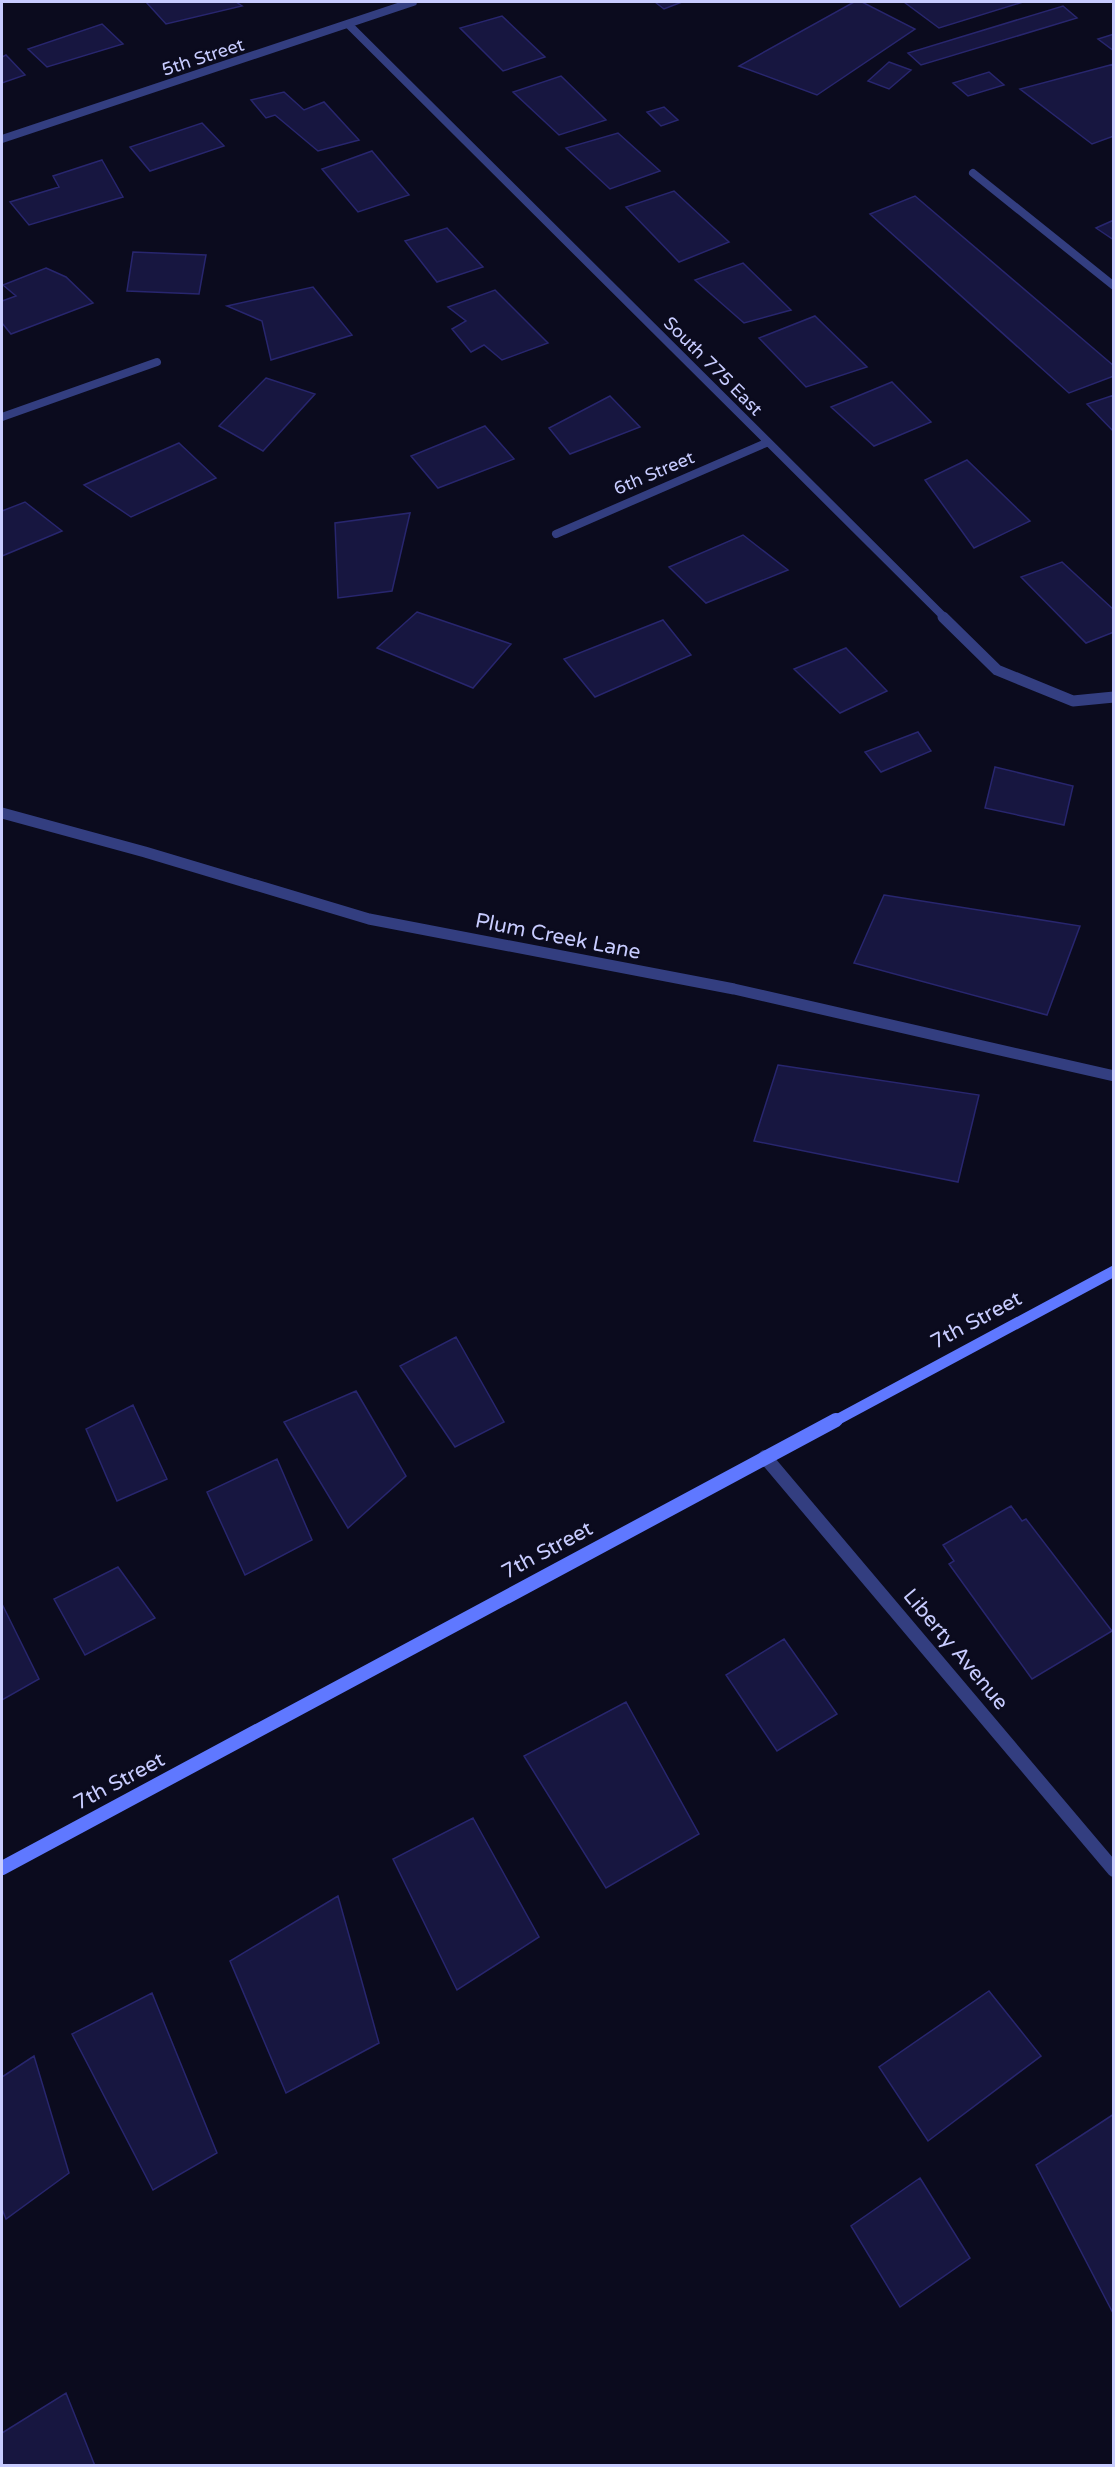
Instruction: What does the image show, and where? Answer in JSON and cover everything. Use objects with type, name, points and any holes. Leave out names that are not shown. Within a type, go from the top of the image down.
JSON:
[{"type":"street","name":"5th Street","points":[[2,139],[413,2]]},
{"type":"street","name":"South 775 East","points":[[349,25],[766,443],[997,670],[1073,701],[1113,697]]},
{"type":"street","points":[[973,173],[1113,286]]},
{"type":"street","points":[[2,417],[157,362]]},
{"type":"street","name":"6th Street","points":[[556,534],[766,443]]},
{"type":"street","name":"Plum Creek Lane","points":[[2,813],[145,852],[369,919],[734,989],[1113,1076]]},
{"type":"street","name":"7th Street","points":[[2,1868],[1113,1270]]},
{"type":"street","name":"Liberty Avenue","points":[[765,1456],[1113,1870]]},
{"type":"building","points":[[146,2],[236,2],[242,6],[166,24]]},
{"type":"building","points":[[655,2],[682,2],[664,9]]},
{"type":"building","points":[[854,2],[862,2],[915,29],[817,95],[739,66]]},
{"type":"building","points":[[904,2],[1023,2],[939,28]]},
{"type":"building","points":[[1063,6],[1077,18],[921,65],[908,53]]},
{"type":"building","points":[[502,16],[545,57],[503,71],[460,28]]},
{"type":"building","points":[[102,24],[123,44],[47,67],[28,49]]},
{"type":"building","points":[[1114,34],[1114,51],[1098,39]]},
{"type":"building","points":[[6,55],[25,75],[2,83],[2,57]]},
{"type":"building","points":[[889,62],[911,70],[889,89],[868,81]]},
{"type":"building","points":[[1114,64],[1114,136],[1092,144],[1020,89]]},
{"type":"building","points":[[989,72],[1004,85],[968,96],[953,83]]},
{"type":"building","points":[[561,76],[606,120],[559,135],[513,92]]},
{"type":"building","points":[[284,92],[304,110],[324,102],[359,140],[318,151],[275,115],[266,118],[251,100]]},
{"type":"building","points":[[664,107],[678,120],[661,126],[647,112]]},
{"type":"building","points":[[202,123],[224,146],[150,171],[130,147]]},
{"type":"building","points":[[618,133],[660,171],[610,189],[566,148]]},
{"type":"building","points":[[372,151],[409,195],[358,212],[322,169]]},
{"type":"building","points":[[102,160],[123,197],[29,225],[10,202],[59,187],[53,176]]},
{"type":"building","points":[[674,191],[729,242],[679,262],[626,207]]},
{"type":"building","points":[[915,196],[1114,366],[1114,376],[1069,393],[870,214]]},
{"type":"building","points":[[1114,220],[1114,240],[1096,228]]},
{"type":"building","points":[[447,228],[483,267],[437,282],[405,241]]},
{"type":"building","points":[[133,252],[206,255],[199,294],[127,291]]},
{"type":"building","points":[[743,263],[791,310],[744,323],[695,280]]},
{"type":"building","points":[[46,268],[66,277],[93,303],[11,334],[2,323],[2,301],[16,296],[3,285]]},
{"type":"building","points":[[313,287],[352,335],[271,360],[262,321],[227,306]]},
{"type":"building","points":[[495,290],[548,343],[502,360],[484,345],[471,352],[452,329],[466,321],[448,307]]},
{"type":"building","points":[[815,316],[867,367],[806,387],[759,338]]},
{"type":"building","points":[[266,378],[315,394],[263,451],[219,426]]},
{"type":"building","points":[[892,382],[931,422],[874,446],[831,407]]},
{"type":"building","points":[[1114,395],[1114,432],[1087,404]]},
{"type":"building","points":[[610,396],[640,427],[570,454],[549,428]]},
{"type":"building","points":[[485,426],[514,459],[438,488],[411,456]]},
{"type":"building","points":[[179,443],[216,478],[131,517],[84,485]]},
{"type":"building","points":[[967,460],[1030,521],[974,548],[925,480]]},
{"type":"building","points":[[25,502],[62,531],[2,556],[2,511]]},
{"type":"building","points":[[410,513],[392,591],[338,598],[335,523]]},
{"type":"building","points":[[743,535],[788,570],[706,603],[669,567]]},
{"type":"building","points":[[1062,562],[1114,610],[1114,632],[1086,643],[1021,577]]},
{"type":"building","points":[[417,612],[511,644],[473,688],[377,648]]},
{"type":"building","points":[[663,620],[691,655],[595,697],[564,659]]},
{"type":"building","points":[[846,648],[887,691],[840,713],[794,669]]},
{"type":"building","points":[[918,732],[931,751],[881,772],[865,752]]},
{"type":"building","points":[[995,767],[1073,786],[1064,825],[985,808]]},
{"type":"building","points":[[884,895],[1080,926],[1047,1015],[854,963]]},
{"type":"building","points":[[778,1065],[979,1095],[958,1182],[754,1141]]},
{"type":"building","points":[[456,1337],[504,1422],[455,1447],[400,1366]]},
{"type":"building","points":[[356,1391],[406,1476],[348,1528],[284,1422]]},
{"type":"building","points":[[133,1405],[167,1479],[117,1501],[86,1429]]},
{"type":"building","points":[[277,1459],[312,1540],[245,1575],[207,1492]]},
{"type":"building","points":[[1011,1506],[1022,1521],[1026,1519],[1112,1631],[1032,1679],[949,1564],[954,1561],[943,1545]]},
{"type":"building","points":[[118,1567],[155,1618],[85,1655],[54,1599]]},
{"type":"building","points":[[2,1604],[39,1679],[2,1700]]},
{"type":"building","points":[[784,1639],[837,1714],[777,1751],[726,1675]]},
{"type":"building","points":[[626,1702],[699,1834],[606,1888],[524,1756]]},
{"type":"building","points":[[473,1818],[539,1937],[457,1990],[393,1859]]},
{"type":"building","points":[[338,1896],[379,2043],[286,2093],[230,1961]]},
{"type":"building","points":[[989,1991],[1041,2056],[928,2141],[879,2067]]},
{"type":"building","points":[[152,1993],[217,2153],[153,2190],[72,2034]]},
{"type":"building","points":[[34,2056],[69,2173],[6,2219],[2,2209],[2,2077]]},
{"type":"building","points":[[1114,2114],[1114,2315],[1036,2165]]},
{"type":"building","points":[[920,2178],[970,2258],[900,2307],[851,2226]]},
{"type":"building","points":[[66,2393],[95,2466],[2,2466],[2,2433]]}]
